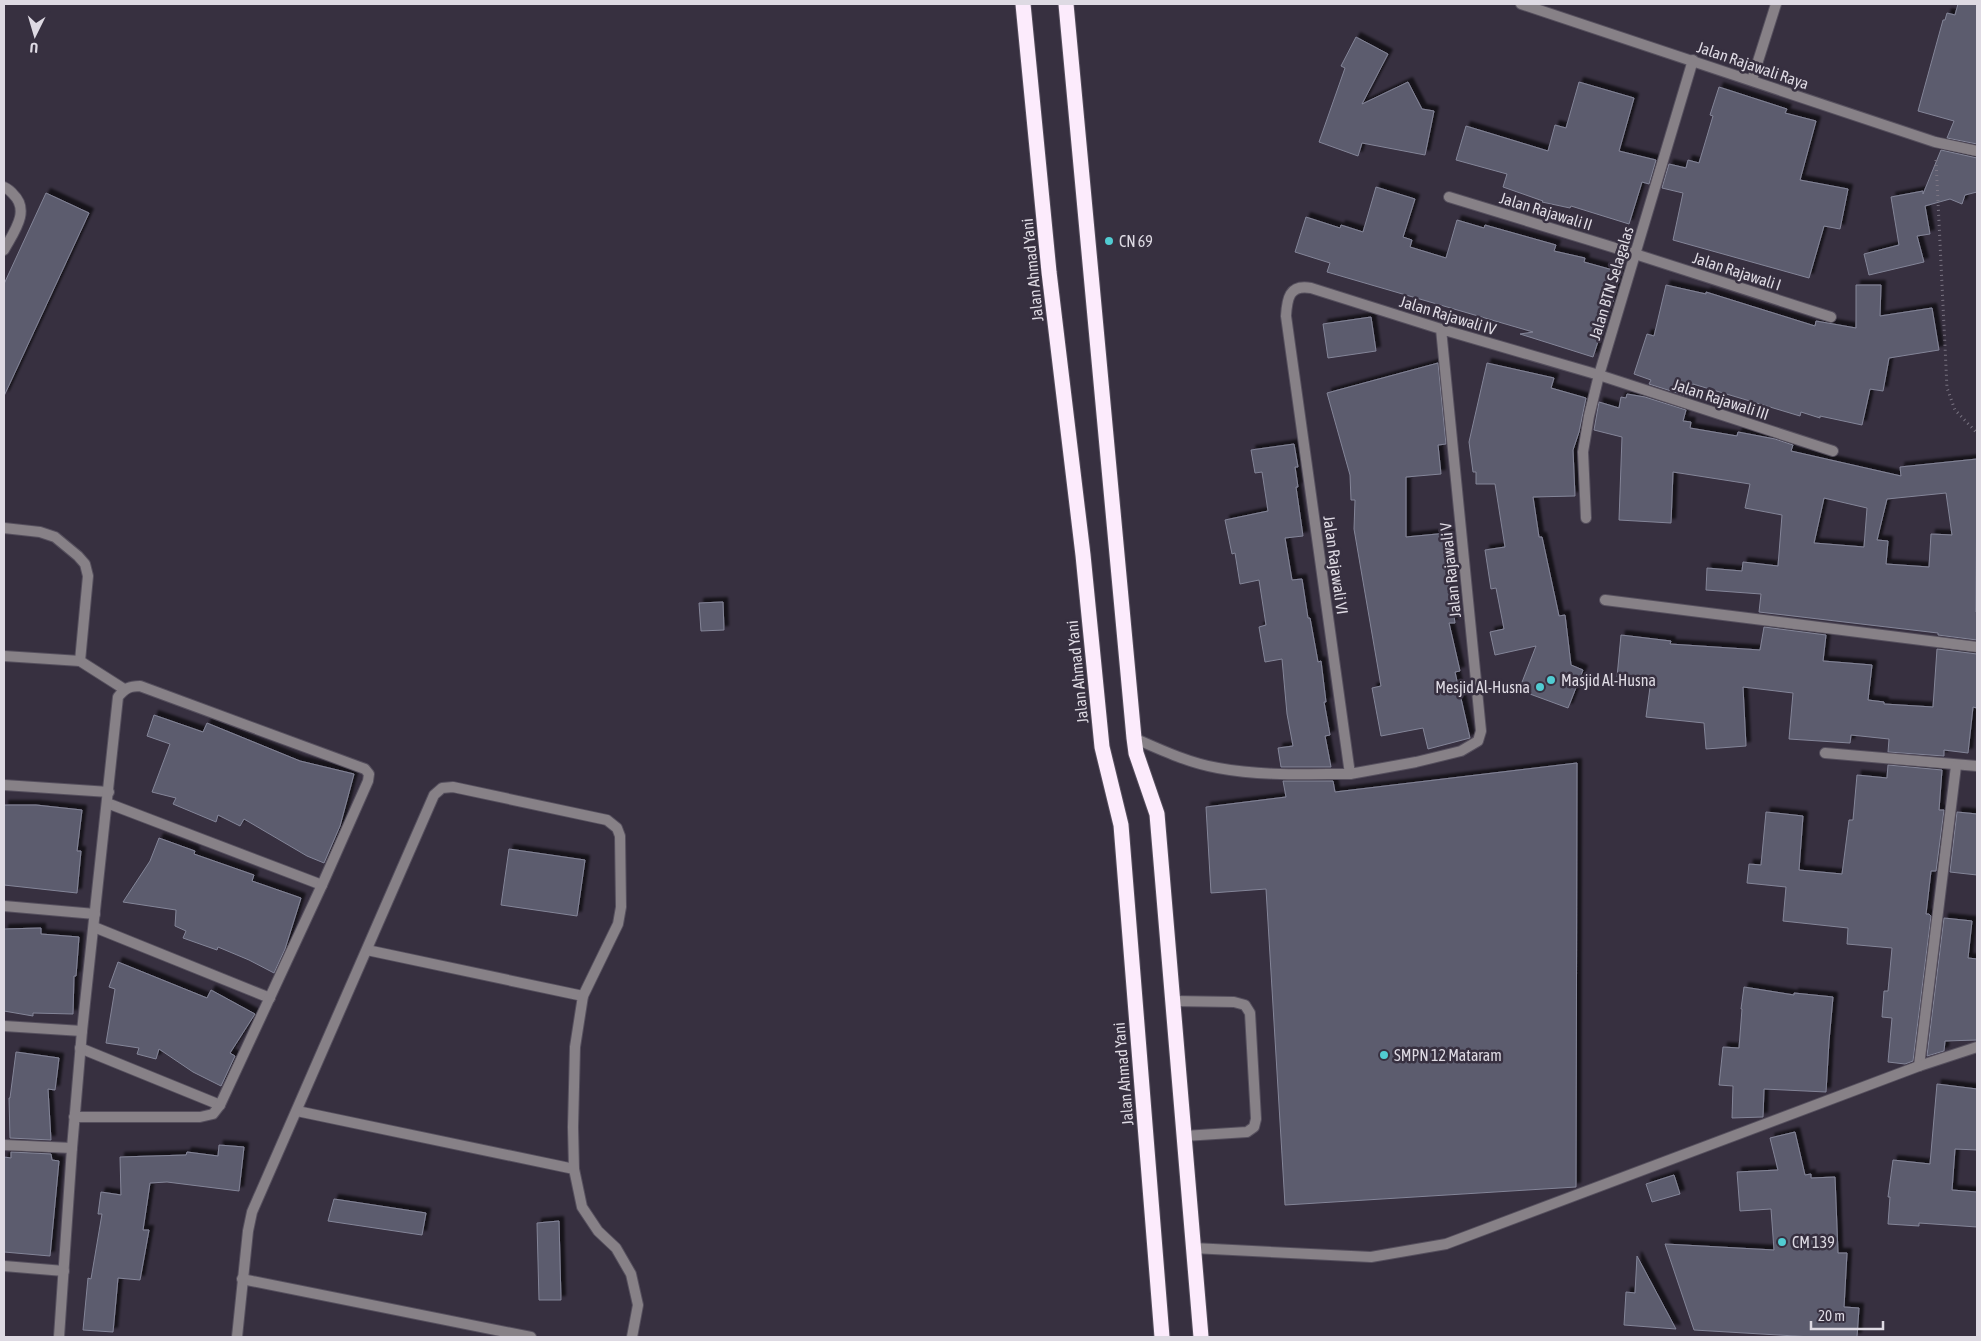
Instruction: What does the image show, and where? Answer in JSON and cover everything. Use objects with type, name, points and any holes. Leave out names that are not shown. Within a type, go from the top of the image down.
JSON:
[{"type":"highway","name":"Jalan Ahmad Yani","points":[[1023,4],[1102,747],[1120,825],[1162,1337]]},
{"type":"highway","points":[[1066,4],[1135,746],[1157,814],[1201,1337]]},
{"type":"street","name":"Jalan Rajawali Raya","points":[[1521,4],[1935,142],[1977,151]]},
{"type":"street","points":[[1752,80],[1776,4]]},
{"type":"street","name":"Jalan BTN Selagalas","points":[[1586,518],[1583,452],[1598,375],[1693,60]]},
{"type":"street","points":[[4,187],[19,199],[21,208],[19,223],[4,250]]},
{"type":"street","name":"Jalan Rajawali II","points":[[1449,197],[1635,254]]},
{"type":"street","name":"Jalan Rajawali I","points":[[1635,254],[1830,317]]},
{"type":"street","name":"Jalan Rajawali IV","points":[[1290,294],[1301,288],[1311,288],[1441,329],[1598,375]]},
{"type":"street","name":"Jalan Rajawali VI","points":[[1290,294],[1287,301],[1286,316],[1350,774]]},
{"type":"street","name":"Jalan Rajawali V","points":[[1350,774],[1416,762],[1457,752],[1469,748],[1478,741],[1481,731],[1441,329]]},
{"type":"street","name":"Jalan Rajawali III","points":[[1598,375],[1833,451]]},
{"type":"street","points":[[4,528],[40,532],[54,537],[85,564],[88,576],[80,661]]},
{"type":"street","points":[[1605,600],[1977,647]]},
{"type":"street","points":[[4,656],[80,661],[124,689]]},
{"type":"street","points":[[59,1337],[74,1117],[80,1048],[118,696],[124,689],[130,686],[140,686],[364,769],[368,774],[368,781],[270,998],[220,1105],[213,1114],[200,1117],[74,1117]]},
{"type":"street","points":[[1135,746],[1217,768],[1261,774],[1350,774]]},
{"type":"street","points":[[1824,753],[1956,766],[1977,766]]},
{"type":"street","points":[[1918,1066],[1956,766]]},
{"type":"street","points":[[4,785],[108,798],[322,885]]},
{"type":"street","points":[[237,1337],[242,1278],[252,1212],[434,795],[442,788],[453,787],[608,820],[617,828],[620,836],[621,907],[618,924],[583,996],[575,1047],[574,1169],[582,1207],[598,1231],[616,1248],[632,1274],[638,1305],[632,1337]]},
{"type":"street","points":[[4,906],[95,914]]},
{"type":"street","points":[[94,927],[270,998]]},
{"type":"street","points":[[367,950],[583,996]]},
{"type":"street","points":[[1173,1001],[1234,1002],[1245,1005],[1250,1013],[1256,1119],[1254,1127],[1247,1132],[1184,1136]]},
{"type":"street","points":[[4,1026],[82,1031]]},
{"type":"street","points":[[1193,1248],[1371,1257],[1446,1244],[1918,1066],[1977,1047]]},
{"type":"street","points":[[80,1048],[220,1105]]},
{"type":"street","points":[[296,1111],[574,1169]]},
{"type":"street","points":[[4,1145],[72,1148]]},
{"type":"street","points":[[4,1266],[64,1271]]},
{"type":"street","points":[[242,1278],[531,1337]]},
{"type":"path","points":[[1935,142],[1947,388],[1955,410],[1977,433]]},
{"type":"building","points":[[1958,4],[1977,4],[1977,144],[1947,138],[1954,121],[1918,111],[1943,20],[1945,20],[1947,13],[1955,15]]},
{"type":"building","points":[[1356,37],[1388,54],[1362,104],[1408,82],[1422,109],[1434,111],[1425,155],[1362,143],[1358,156],[1319,142],[1345,68],[1341,66]]},
{"type":"building","points":[[1579,82],[1634,98],[1619,151],[1656,160],[1649,184],[1642,182],[1629,224],[1571,206],[1570,208],[1542,202],[1503,187],[1507,174],[1456,160],[1466,126],[1548,151],[1555,125],[1566,128]]},
{"type":"building","points":[[1719,87],[1787,109],[1785,113],[1816,121],[1800,180],[1848,189],[1840,229],[1824,226],[1809,278],[1673,240],[1683,193],[1662,188],[1669,164],[1686,168],[1688,160],[1699,163],[1713,116],[1710,115]]},
{"type":"building","points":[[1941,150],[1977,158],[1977,192],[1965,195],[1962,204],[1950,199],[1925,206],[1930,234],[1917,236],[1924,262],[1869,275],[1864,254],[1899,245],[1891,197],[1923,191],[1923,194]]},
{"type":"building","points":[[1376,187],[1415,199],[1403,237],[1412,240],[1410,247],[1446,258],[1457,220],[1484,228],[1485,225],[1556,245],[1554,251],[1585,258],[1584,262],[1620,272],[1613,302],[1611,301],[1593,357],[1520,334],[1533,332],[1327,272],[1330,263],[1295,252],[1306,217],[1340,228],[1341,225],[1363,232]]},
{"type":"building","points":[[46,193],[89,213],[4,396],[4,284]]},
{"type":"building","points":[[1666,285],[1706,294],[1706,292],[1815,326],[1816,321],[1856,328],[1856,285],[1881,285],[1880,316],[1932,308],[1939,350],[1889,358],[1883,391],[1870,389],[1862,425],[1820,416],[1820,418],[1801,412],[1800,416],[1693,384],[1690,397],[1649,384],[1651,380],[1634,374],[1647,334],[1654,336]]},
{"type":"building","points":[[1371,317],[1376,351],[1328,358],[1323,324]]},
{"type":"building","points":[[1438,363],[1446,444],[1438,445],[1441,474],[1406,477],[1406,537],[1448,533],[1451,567],[1447,567],[1455,623],[1449,623],[1460,671],[1455,672],[1470,738],[1428,749],[1423,728],[1381,736],[1372,688],[1381,686],[1354,529],[1355,500],[1351,500],[1350,475],[1327,393]]},
{"type":"building","points":[[1487,363],[1554,378],[1551,388],[1586,398],[1573,450],[1575,496],[1533,497],[1539,537],[1542,537],[1559,616],[1565,615],[1571,665],[1583,670],[1568,708],[1519,690],[1536,646],[1495,655],[1490,632],[1504,629],[1496,588],[1491,589],[1485,550],[1505,547],[1495,484],[1476,484],[1476,472],[1473,472],[1469,442]]},
{"type":"building","points":[[1627,394],[1645,397],[1686,410],[1683,421],[1691,422],[1690,428],[1737,436],[1738,432],[1775,439],[1793,445],[1791,451],[1901,476],[1900,467],[1977,459],[1977,640],[1938,635],[1938,633],[1759,612],[1761,594],[1706,590],[1707,568],[1742,571],[1743,562],[1778,566],[1782,515],[1745,508],[1750,484],[1673,472],[1671,523],[1619,520],[1622,437],[1594,430],[1599,402],[1619,408],[1621,397],[1626,398]],"holes":[[[1946,493],[1952,535],[1931,534],[1929,567],[1886,564],[1888,541],[1877,540],[1887,499]],[[1824,498],[1867,508],[1864,547],[1814,543]]]},
{"type":"building","points":[[1294,444],[1298,467],[1295,467],[1298,487],[1296,487],[1303,536],[1285,538],[1292,580],[1302,579],[1318,662],[1321,661],[1326,702],[1324,702],[1330,735],[1325,736],[1331,767],[1281,767],[1278,748],[1293,746],[1287,714],[1282,659],[1265,662],[1259,627],[1266,625],[1259,580],[1240,584],[1235,553],[1232,554],[1225,520],[1268,511],[1262,472],[1255,473],[1251,450]]},
{"type":"building","points":[[723,602],[724,630],[701,631],[699,603]]},
{"type":"building","points":[[1764,627],[1826,635],[1823,661],[1872,665],[1868,700],[1884,702],[1884,704],[1933,707],[1937,649],[1977,654],[1977,708],[1973,707],[1968,753],[1944,750],[1944,756],[1888,752],[1889,739],[1851,735],[1850,743],[1789,739],[1793,693],[1743,687],[1746,746],[1706,749],[1704,723],[1646,717],[1651,680],[1617,677],[1621,635],[1671,641],[1670,644],[1760,650]]},
{"type":"building","points":[[154,715],[203,732],[207,723],[300,761],[354,774],[340,826],[324,863],[307,856],[244,819],[240,826],[218,815],[216,822],[173,804],[176,798],[152,792],[170,744],[147,736]]},
{"type":"building","name":"SMPN 12 Mataram","points":[[1577,763],[1576,1187],[1285,1205],[1266,889],[1211,893],[1206,807],[1286,797],[1283,781],[1333,781],[1335,792]]},
{"type":"building","points":[[1888,765],[1942,770],[1939,810],[1944,810],[1936,871],[1931,871],[1926,914],[1931,916],[1913,1061],[1905,1064],[1888,1062],[1892,1018],[1882,1017],[1884,991],[1888,991],[1892,948],[1847,944],[1848,928],[1783,921],[1786,887],[1747,883],[1749,864],[1761,865],[1766,812],[1803,816],[1799,870],[1842,874],[1849,820],[1853,820],[1857,775],[1887,778]]},
{"type":"building","points":[[4,805],[36,805],[82,810],[77,851],[81,851],[77,893],[4,885]]},
{"type":"building","points":[[1957,812],[1977,814],[1977,875],[1950,872]]},
{"type":"building","points":[[159,838],[195,851],[194,854],[254,875],[252,881],[301,898],[285,949],[274,973],[218,947],[217,950],[183,938],[186,931],[175,926],[176,910],[123,902],[150,861]]},
{"type":"building","points":[[509,849],[585,860],[577,916],[501,905]]},
{"type":"building","points":[[1944,918],[1972,921],[1968,958],[1977,959],[1977,1040],[1945,1041],[1944,1051],[1927,1056]]},
{"type":"building","points":[[41,928],[41,934],[79,937],[76,976],[74,976],[73,1014],[33,1013],[33,1016],[4,1011],[4,929]]},
{"type":"building","points":[[118,962],[207,998],[211,990],[255,1014],[230,1053],[235,1056],[221,1086],[193,1072],[159,1049],[156,1059],[137,1054],[139,1048],[106,1043],[115,989],[109,987]]},
{"type":"building","points":[[1744,987],[1794,995],[1794,993],[1833,997],[1826,1092],[1764,1089],[1763,1117],[1732,1118],[1733,1086],[1719,1085],[1723,1047],[1739,1048]]},
{"type":"building","points":[[16,1052],[59,1058],[55,1090],[48,1089],[51,1140],[10,1138],[9,1098]]},
{"type":"building","points":[[1937,1084],[1977,1089],[1977,1150],[1955,1149],[1952,1190],[1977,1192],[1977,1227],[1919,1223],[1919,1226],[1888,1224],[1890,1197],[1888,1197],[1893,1160],[1930,1164]]},
{"type":"building","points":[[1795,1132],[1805,1175],[1811,1174],[1811,1178],[1835,1177],[1838,1253],[1847,1253],[1844,1307],[1859,1308],[1857,1337],[1812,1337],[1694,1330],[1665,1244],[1774,1250],[1771,1209],[1740,1211],[1737,1172],[1778,1170],[1770,1138]]},
{"type":"building","points":[[219,1145],[244,1147],[239,1191],[167,1182],[150,1183],[143,1230],[149,1230],[140,1280],[118,1278],[113,1332],[83,1330],[88,1278],[91,1279],[102,1214],[98,1214],[101,1192],[121,1195],[120,1157],[186,1155],[187,1152],[218,1156]]},
{"type":"building","points":[[11,1152],[51,1154],[52,1160],[59,1161],[50,1256],[4,1252],[4,1157],[11,1158]]},
{"type":"building","points":[[1674,1175],[1680,1194],[1652,1202],[1646,1184]]},
{"type":"building","points":[[334,1199],[426,1213],[422,1235],[328,1221]]},
{"type":"building","points":[[559,1221],[561,1300],[539,1300],[537,1223]]},
{"type":"building","points":[[1637,1256],[1676,1329],[1624,1325],[1626,1292],[1635,1293]]},
{"type":"place","name":"CN 69","points":[[1109,241]]},
{"type":"place","name":"Masjid Al-Husna","points":[[1551,680]]},
{"type":"place","name":"Mesjid Al-Husna","points":[[1540,687]]},
{"type":"place","name":"SMPN 12 Mataram","points":[[1384,1055]]},
{"type":"place","name":"CM 139","points":[[1782,1242]]}]
